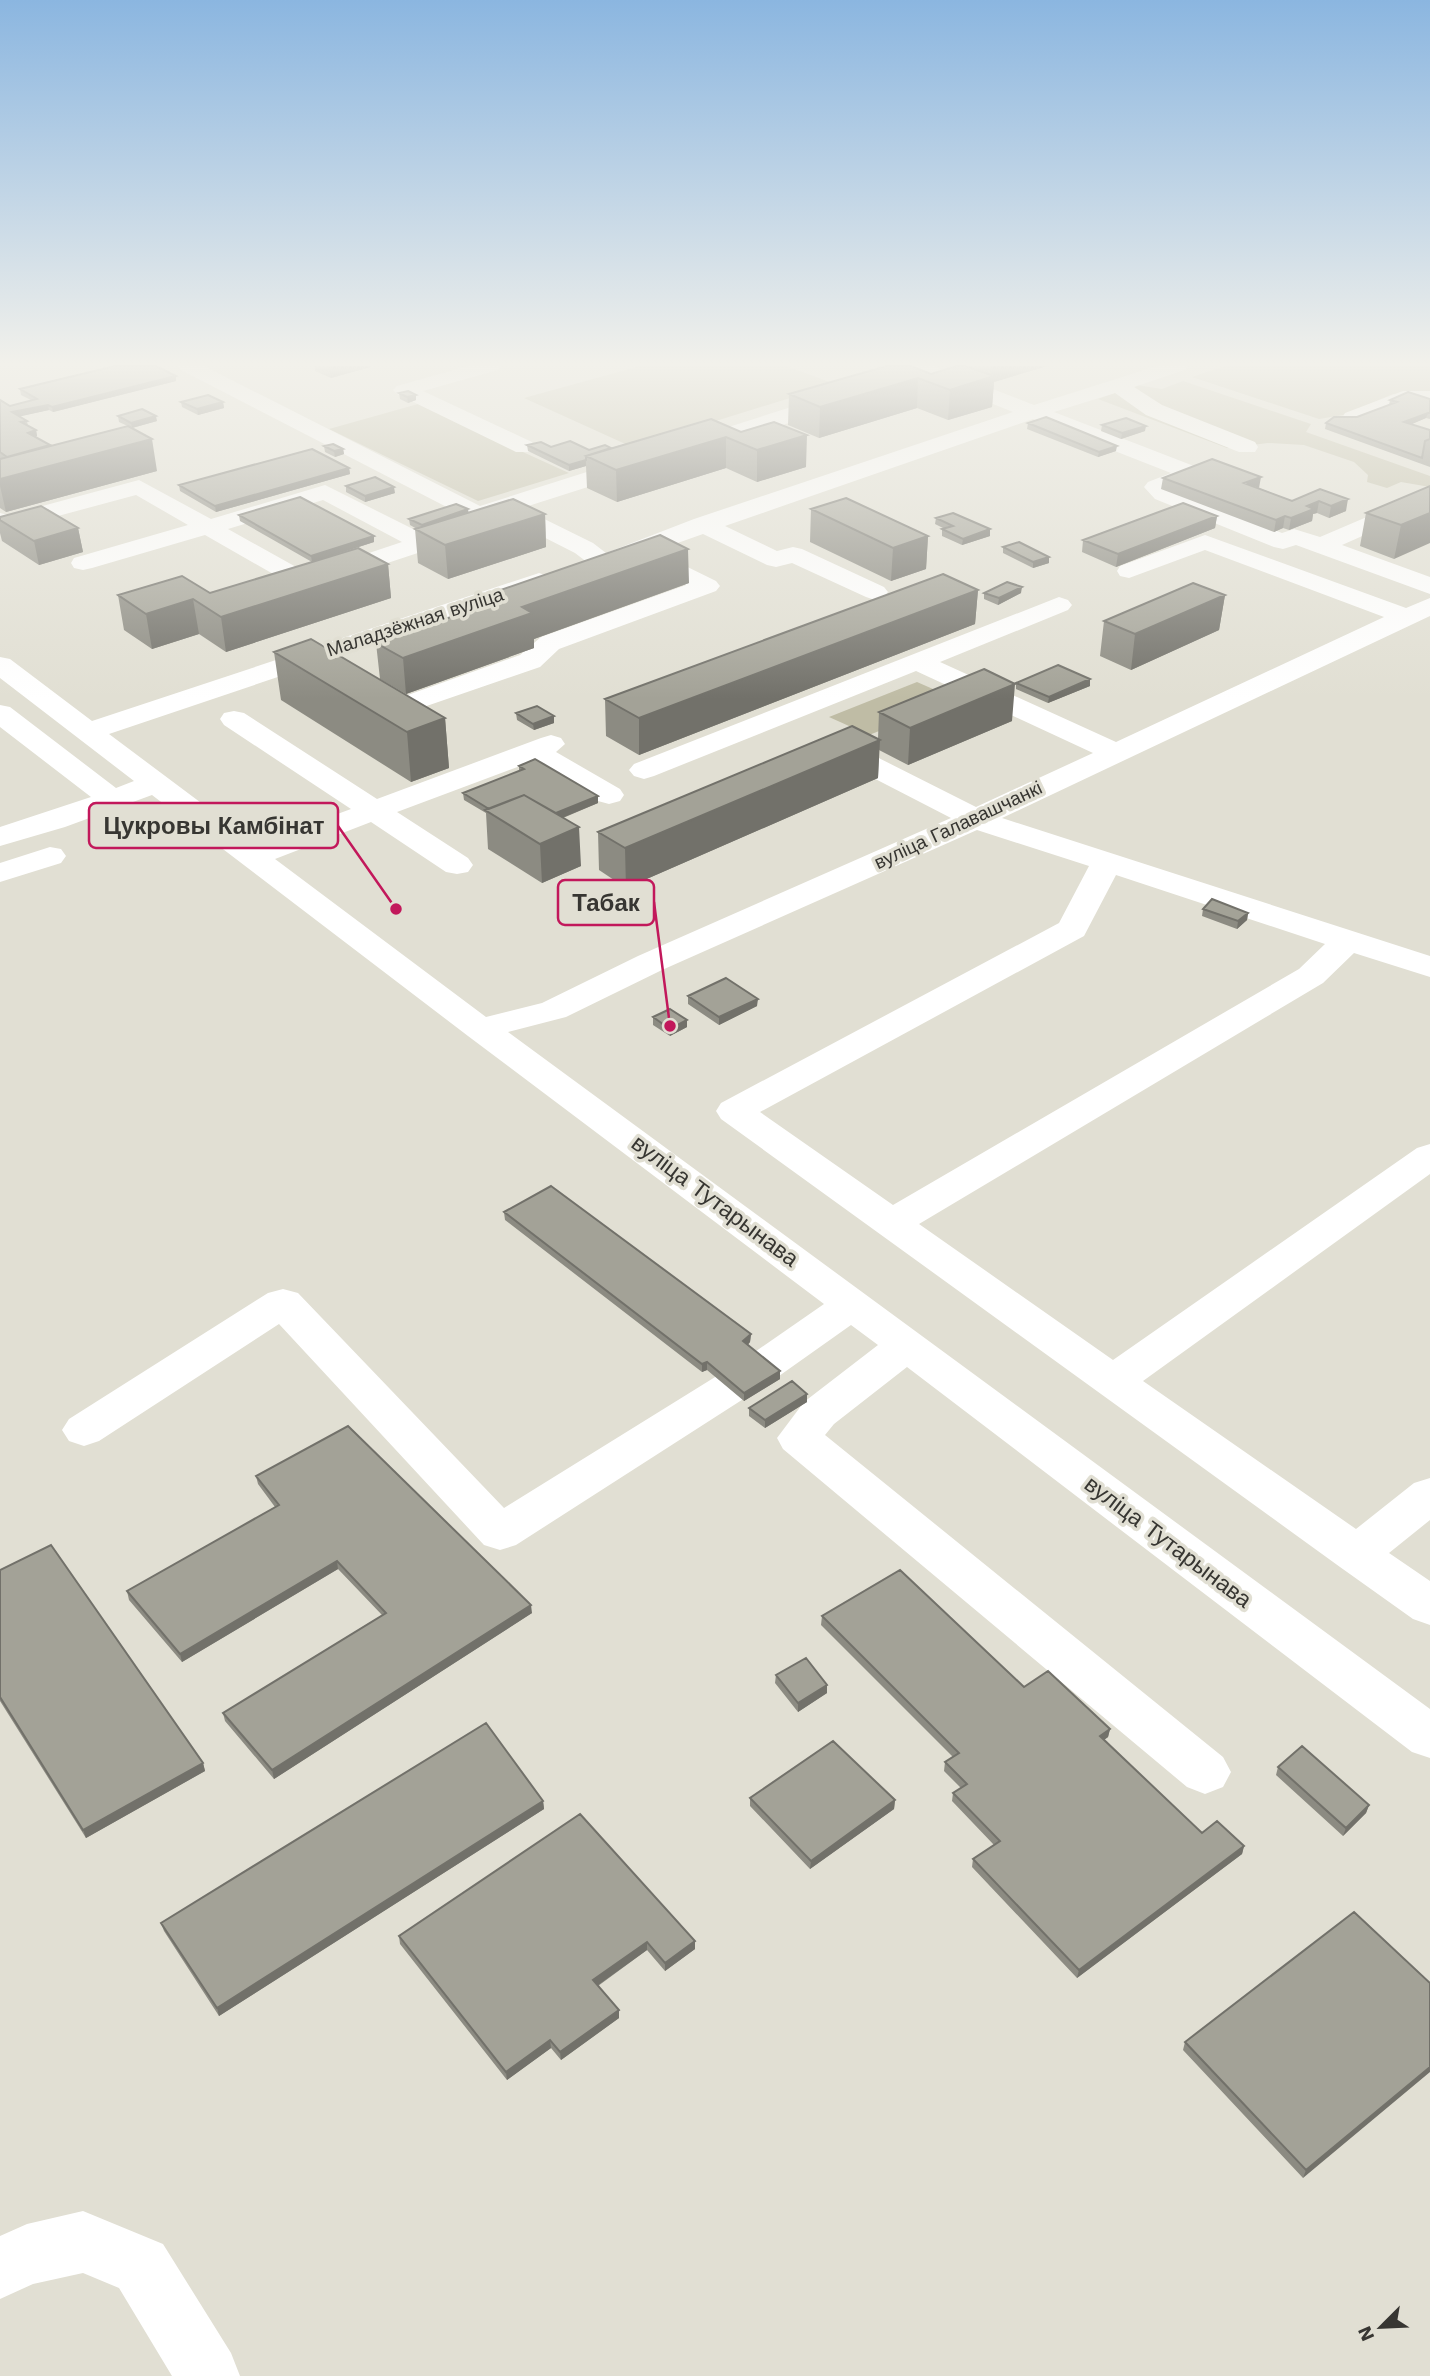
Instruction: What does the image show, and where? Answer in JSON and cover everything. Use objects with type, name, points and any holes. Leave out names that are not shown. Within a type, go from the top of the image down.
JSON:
[{"type":"street","points":[[405,477],[478,514],[514,513],[584,548],[601,561]]},
{"type":"street","points":[[478,514],[595,477]]},
{"type":"street","name":"Маладзёжная вуліца","points":[[90,731],[634,550],[841,477]]},
{"type":"street","points":[[1180,477],[1156,487],[1163,494],[1283,542],[1294,536],[1430,586]]},
{"type":"street","points":[[0,520],[6,523],[139,487],[305,582]]},
{"type":"street","points":[[83,563],[325,492],[422,543]]},
{"type":"street","points":[[1321,546],[1430,496]]},
{"type":"street","points":[[268,594],[514,513]]},
{"type":"street","points":[[702,524],[776,560],[793,554],[875,592]]},
{"type":"street","points":[[1129,571],[1205,542],[1419,612]]},
{"type":"street","points":[[415,702],[530,661],[550,643],[707,586],[634,550]]},
{"type":"street","points":[[644,770],[1059,605]]},
{"type":"street","name":"вуліца Галавашчанкі","points":[[480,1029],[554,1010],[650,963],[975,819],[1419,612]]},
{"type":"street","points":[[918,662],[1115,752]]},
{"type":"street","name":"вуліца Тутарынава","points":[[0,665],[480,1029],[1430,1737]]},
{"type":"street","points":[[0,713],[113,800]]},
{"type":"street","points":[[234,719],[457,865]]},
{"type":"street","points":[[807,757],[832,746],[975,819],[1430,967]]},
{"type":"street","points":[[254,856],[542,748],[608,794]]},
{"type":"street","points":[[0,837],[157,783]]},
{"type":"street","points":[[0,873],[50,856]]},
{"type":"street","points":[[1107,863],[1072,929],[734,1111],[1430,1606]]},
{"type":"street","points":[[891,1223],[1311,976],[1348,940]]},
{"type":"street","points":[[1113,1381],[1430,1156]]},
{"type":"street","points":[[84,1430],[283,1303],[500,1533],[764,1366],[852,1304]]},
{"type":"street","points":[[906,1345],[818,1413],[799,1438],[1205,1773]]},
{"type":"street","points":[[1356,1554],[1430,1495]]},
{"type":"street","points":[[0,2268],[27,2255],[82,2242],[141,2266],[208,2376]]},
{"type":"shaded area","points":[[428,477],[556,477],[478,501]]},
{"type":"shaded area","points":[[1368,477],[1430,477],[1430,487],[1401,482],[1387,488],[1367,482]]},
{"type":"shaded area","points":[[917,682],[958,700],[869,735],[829,717]]},
{"type":"building","points":[[209,477],[318,477],[215,506],[179,485]]},
{"type":"building","points":[[375,477],[394,487],[365,496],[346,486]]},
{"type":"building","points":[[1261,477],[1244,483],[1292,501],[1320,489],[1348,499],[1331,506],[1319,501],[1307,506],[1314,509],[1291,518],[1285,516],[1276,520],[1163,478]]},
{"type":"building","points":[[1430,486],[1430,513],[1401,525],[1366,513]]},
{"type":"building","points":[[300,497],[374,536],[311,556],[239,515]]},
{"type":"building","points":[[846,498],[928,536],[893,548],[811,509]]},
{"type":"building","points":[[513,499],[545,514],[445,545],[415,529]]},
{"type":"building","points":[[1183,503],[1217,516],[1118,554],[1083,540]]},
{"type":"building","points":[[456,504],[468,509],[422,525],[409,519]]},
{"type":"building","points":[[41,506],[78,528],[34,541],[0,520],[0,517]]},
{"type":"building","points":[[953,513],[990,529],[963,539],[942,529],[953,526],[936,518]]},
{"type":"building","points":[[660,535],[688,549],[522,607],[532,613],[403,658],[376,643],[500,600],[489,594]]},
{"type":"building","points":[[1019,542],[1049,557],[1033,562],[1003,547]]},
{"type":"building","points":[[358,548],[388,564],[221,617],[193,599],[146,614],[118,595],[182,576],[210,593]]},
{"type":"building","points":[[943,574],[978,590],[639,718],[605,699]]},
{"type":"building","points":[[1007,582],[1022,587],[999,598],[984,593]]},
{"type":"building","points":[[1193,583],[1225,595],[1135,634],[1104,621]]},
{"type":"building","points":[[311,639],[445,718],[407,732],[274,652]]},
{"type":"building","points":[[1058,665],[1090,679],[1049,697],[1016,683]]},
{"type":"building","points":[[984,669],[1015,684],[910,728],[879,712]]},
{"type":"building","points":[[537,706],[554,716],[533,724],[516,713]]},
{"type":"building","points":[[852,726],[880,740],[625,848],[598,832]]},
{"type":"building","points":[[535,759],[598,796],[556,813],[524,795],[489,809],[463,793],[524,769],[519,766]]},
{"type":"building","points":[[524,795],[579,827],[540,844],[485,810]]},
{"type":"building","points":[[1212,899],[1248,913],[1238,921],[1203,909]]},
{"type":"building","points":[[726,978],[758,999],[719,1017],[688,996]]},
{"type":"building","points":[[670,1009],[687,1020],[670,1029],[653,1017]]},
{"type":"building","points":[[551,1186],[751,1334],[743,1341],[780,1371],[744,1393],[707,1362],[702,1364],[504,1212]]},
{"type":"building","points":[[792,1381],[807,1394],[765,1420],[749,1408]]},
{"type":"building","points":[[348,1426],[531,1605],[272,1770],[223,1713],[386,1613],[337,1561],[180,1654],[127,1591],[279,1505],[256,1476]]},
{"type":"building","points":[[51,1545],[203,1763],[83,1830],[0,1697],[0,1570]]},
{"type":"building","points":[[900,1570],[1024,1687],[1048,1671],[1110,1729],[1100,1736],[1202,1833],[1217,1821],[1244,1846],[1079,1970],[973,1859],[1000,1841],[953,1793],[967,1784],[945,1762],[959,1753],[822,1616]]},
{"type":"building","points":[[806,1658],[827,1685],[798,1703],[776,1675]]},
{"type":"building","points":[[486,1723],[543,1801],[217,2008],[161,1923]]},
{"type":"building","points":[[833,1741],[895,1800],[811,1861],[750,1798]]},
{"type":"building","points":[[1302,1746],[1369,1805],[1346,1828],[1278,1767]]},
{"type":"building","points":[[580,1814],[695,1941],[665,1963],[647,1942],[593,1980],[619,2010],[560,2052],[550,2040],[506,2072],[399,1936]]},
{"type":"building","points":[[1354,1912],[1430,1983],[1430,2067],[1306,2170],[1185,2042]]},
{"type":"place","name":"Цукровы Камбінат","points":[[396,909]]},
{"type":"place","name":"Табак","points":[[670,1026]]}]
